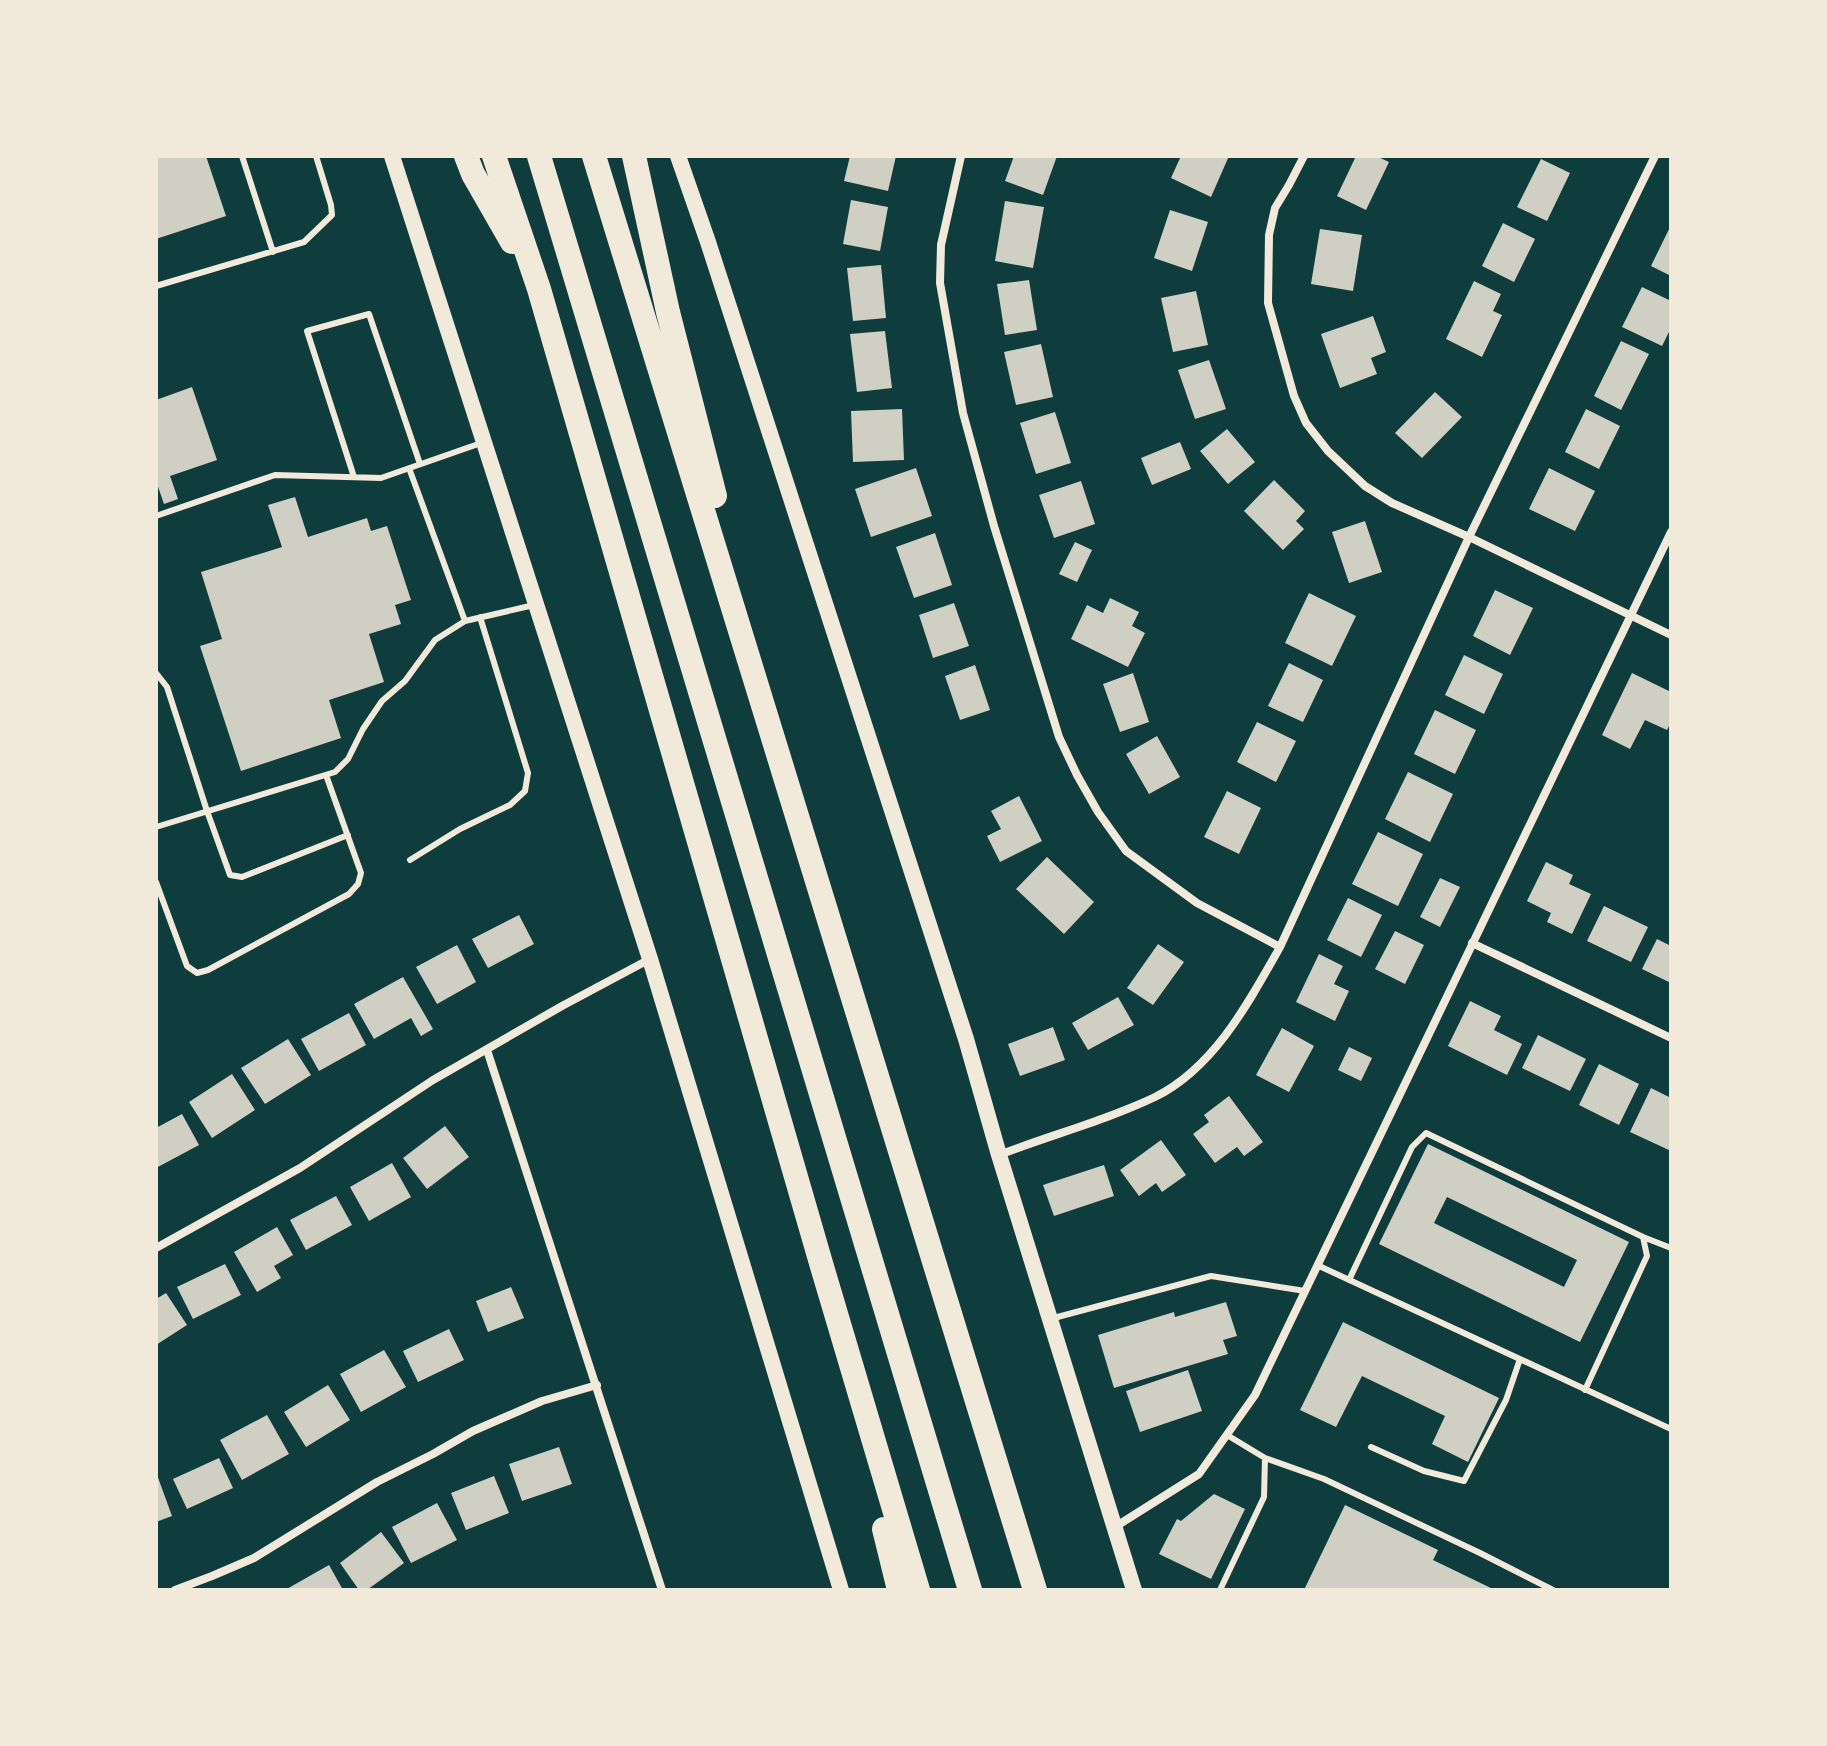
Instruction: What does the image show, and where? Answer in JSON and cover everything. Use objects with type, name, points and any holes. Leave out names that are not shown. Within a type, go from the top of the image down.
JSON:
[{"type":"highway","points":[[466,156],[473,174],[539,289]]},
{"type":"highway","points":[[494,156],[539,289],[918,1590]]},
{"type":"highway","points":[[539,156],[970,1590]]},
{"type":"highway","points":[[594,156],[1035,1590]]},
{"type":"highway","points":[[634,156],[668,312],[793,805]]},
{"type":"highway","points":[[823,1270],[899,1590]]},
{"type":"main road","points":[[392,156],[650,959],[841,1590]]},
{"type":"main road","points":[[678,156],[966,1039],[1134,1590]]},
{"type":"street","points":[[961,156],[941,245],[940,283],[963,413],[1059,737],[1098,812],[1126,851],[1197,903],[1280,947]]},
{"type":"street","points":[[1304,156],[1275,208],[1269,235],[1268,303],[1294,396],[1306,423],[1328,451],[1365,486],[1392,503],[1671,635]]},
{"type":"street","points":[[999,1155],[1157,1096],[1190,1073],[1226,1036],[1250,1001],[1280,947],[1469,537],[1655,156]]},
{"type":"street","points":[[1115,1527],[1199,1474],[1255,1395],[1671,532]]},
{"type":"street","points":[[1472,943],[1671,1038]]},
{"type":"street","points":[[156,1248],[300,1168],[433,1080],[650,959]]},
{"type":"street","points":[[487,1050],[662,1590]]},
{"type":"street","points":[[175,1590],[254,1558],[377,1482],[473,1431],[542,1401],[597,1385]]},
{"type":"lane","points":[[242,156],[273,252]]},
{"type":"lane","points":[[156,286],[304,242],[332,215],[316,156]]},
{"type":"lane","points":[[354,477],[307,331],[369,314],[420,464]]},
{"type":"lane","points":[[156,516],[275,475],[381,478],[484,442]]},
{"type":"lane","points":[[409,468],[465,621]]},
{"type":"lane","points":[[156,827],[335,772],[348,759],[382,701],[405,681],[435,640],[465,621],[536,605]]},
{"type":"lane","points":[[410,860],[460,829],[510,805],[525,791],[528,773],[480,617]]},
{"type":"lane","points":[[156,673],[167,687],[230,875],[242,877],[348,835]]},
{"type":"lane","points":[[156,882],[187,966],[197,973],[208,970],[349,894],[358,884],[361,873],[326,775]]},
{"type":"lane","points":[[1349,1280],[1412,1147],[1426,1133],[1671,1248]]},
{"type":"lane","points":[[1585,1390],[1647,1256],[1643,1237]]},
{"type":"lane","points":[[1317,1265],[1671,1429]]},
{"type":"lane","points":[[1050,1319],[1211,1276],[1305,1291]]},
{"type":"lane","points":[[1371,1447],[1424,1471],[1464,1481],[1506,1400],[1520,1359]]},
{"type":"lane","points":[[1227,1435],[1265,1458],[1324,1479],[1553,1590]]},
{"type":"lane","points":[[1220,1590],[1264,1497],[1265,1458]]},
{"type":"building","points":[[156,156],[206,156],[226,216],[156,239]]},
{"type":"building","points":[[850,156],[896,156],[888,191],[844,181]]},
{"type":"building","points":[[1014,156],[1057,156],[1043,195],[1005,181]]},
{"type":"building","points":[[1181,156],[1229,156],[1211,197],[1171,178]]},
{"type":"building","points":[[1356,156],[1376,156],[1389,162],[1366,210],[1337,196]]},
{"type":"building","points":[[1541,159],[1570,173],[1547,221],[1517,207]]},
{"type":"building","points":[[851,200],[888,207],[880,251],[843,244]]},
{"type":"building","points":[[1005,201],[1044,207],[1033,268],[995,261]]},
{"type":"building","points":[[1170,210],[1208,222],[1192,271],[1154,258]]},
{"type":"building","points":[[1503,223],[1535,239],[1514,282],[1482,266]]},
{"type":"building","points":[[1671,225],[1671,276],[1651,266]]},
{"type":"building","points":[[1320,229],[1362,235],[1353,291],[1311,284]]},
{"type":"building","points":[[881,265],[886,318],[853,321],[847,268]]},
{"type":"building","points":[[1029,280],[1037,330],[1005,335],[997,284]]},
{"type":"building","points":[[1474,281],[1501,294],[1493,311],[1502,315],[1482,357],[1446,339]]},
{"type":"building","points":[[1642,287],[1671,301],[1671,328],[1662,346],[1622,327]]},
{"type":"building","points":[[1196,291],[1208,345],[1173,352],[1161,298]]},
{"type":"building","points":[[1373,316],[1386,352],[1371,358],[1377,374],[1340,388],[1321,334]]},
{"type":"building","points":[[885,331],[892,388],[857,392],[850,334]]},
{"type":"building","points":[[1621,341],[1649,354],[1621,410],[1594,396]]},
{"type":"building","points":[[1041,344],[1053,397],[1016,405],[1004,352]]},
{"type":"building","points":[[1209,360],[1226,409],[1195,419],[1178,370]]},
{"type":"building","points":[[192,387],[217,460],[170,476],[178,499],[164,504],[156,481],[156,400]]},
{"type":"building","points":[[1435,392],[1462,417],[1422,458],[1395,433]]},
{"type":"building","points":[[902,409],[904,460],[853,462],[851,411]]},
{"type":"building","points":[[1586,409],[1620,426],[1599,469],[1565,452]]},
{"type":"building","points":[[1055,412],[1071,463],[1036,474],[1020,423]]},
{"type":"building","points":[[1227,429],[1255,462],[1228,484],[1200,451]]},
{"type":"building","points":[[1180,442],[1191,469],[1152,485],[1141,458]]},
{"type":"building","points":[[916,468],[932,516],[871,537],[855,489]]},
{"type":"building","points":[[1549,468],[1595,491],[1575,531],[1529,509]]},
{"type":"building","points":[[1274,480],[1305,511],[1296,521],[1304,529],[1283,550],[1244,511]]},
{"type":"building","points":[[1081,481],[1095,524],[1054,538],[1039,495]]},
{"type":"building","points":[[295,497],[308,537],[367,518],[371,531],[387,526],[411,600],[395,605],[401,624],[369,634],[384,682],[329,700],[341,738],[241,771],[200,646],[222,639],[201,572],[282,547],[268,505]]},
{"type":"building","points":[[1365,521],[1382,572],[1349,583],[1332,532]]},
{"type":"building","points":[[935,533],[952,585],[914,598],[896,547]]},
{"type":"building","points":[[1075,542],[1092,550],[1077,582],[1059,574]]},
{"type":"building","points":[[1495,590],[1533,608],[1510,655],[1473,636]]},
{"type":"building","points":[[1309,593],[1356,616],[1332,666],[1285,643]]},
{"type":"building","points":[[1110,598],[1139,612],[1132,626],[1145,633],[1128,667],[1071,639],[1087,605],[1103,613]]},
{"type":"building","points":[[954,603],[969,646],[933,658],[919,615]]},
{"type":"building","points":[[1464,655],[1503,674],[1484,714],[1445,695]]},
{"type":"building","points":[[1289,663],[1323,680],[1303,722],[1268,706]]},
{"type":"building","points":[[975,665],[990,710],[960,720],[945,676]]},
{"type":"building","points":[[1133,673],[1149,722],[1120,732],[1103,684]]},
{"type":"building","points":[[1632,673],[1671,692],[1671,722],[1667,730],[1645,720],[1630,749],[1602,735]]},
{"type":"building","points":[[1435,710],[1476,730],[1455,774],[1414,754]]},
{"type":"building","points":[[1257,722],[1296,741],[1276,782],[1237,762]]},
{"type":"building","points":[[1157,736],[1180,777],[1149,794],[1126,754]]},
{"type":"building","points":[[1408,772],[1453,794],[1430,842],[1385,819]]},
{"type":"building","points":[[1227,791],[1261,808],[1239,854],[1204,837]]},
{"type":"building","points":[[1019,796],[1042,841],[1000,862],[987,836],[1001,829],[991,811]]},
{"type":"building","points":[[1378,832],[1423,854],[1398,906],[1352,884]]},
{"type":"building","points":[[1047,857],[1094,902],[1064,934],[1016,889]]},
{"type":"building","points":[[1546,862],[1573,875],[1569,884],[1591,894],[1572,934],[1547,922],[1551,913],[1527,901]]},
{"type":"building","points":[[1440,878],[1460,887],[1440,927],[1420,917]]},
{"type":"building","points":[[1348,898],[1382,915],[1361,957],[1327,940]]},
{"type":"building","points":[[1604,906],[1648,927],[1631,962],[1587,941]]},
{"type":"building","points":[[519,915],[534,944],[488,968],[472,939]]},
{"type":"building","points":[[1395,931],[1424,945],[1405,984],[1375,969]]},
{"type":"building","points":[[1657,939],[1671,946],[1671,983],[1642,969]]},
{"type":"building","points":[[1158,944],[1184,962],[1153,1005],[1127,988]]},
{"type":"building","points":[[457,945],[476,982],[437,1004],[416,967]]},
{"type":"building","points":[[1319,954],[1343,966],[1334,984],[1349,991],[1335,1021],[1296,1002]]},
{"type":"building","points":[[403,977],[433,1029],[421,1036],[411,1018],[374,1039],[354,1004]]},
{"type":"building","points":[[1118,997],[1134,1025],[1088,1050],[1072,1023]]},
{"type":"building","points":[[1470,1001],[1501,1016],[1494,1030],[1522,1044],[1507,1075],[1448,1046]]},
{"type":"building","points":[[349,1013],[366,1045],[319,1071],[301,1039]]},
{"type":"building","points":[[1053,1027],[1065,1060],[1020,1076],[1008,1044]]},
{"type":"building","points":[[1282,1028],[1314,1046],[1289,1092],[1256,1075]]},
{"type":"building","points":[[1538,1035],[1586,1059],[1570,1091],[1522,1068]]},
{"type":"building","points":[[288,1039],[311,1075],[265,1104],[241,1068]]},
{"type":"building","points":[[1349,1047],[1372,1058],[1361,1081],[1338,1070]]},
{"type":"building","points":[[1599,1064],[1639,1084],[1619,1125],[1579,1105]]},
{"type":"building","points":[[232,1074],[255,1110],[212,1138],[189,1102]]},
{"type":"building","points":[[1651,1088],[1671,1098],[1671,1151],[1630,1132]]},
{"type":"building","points":[[1229,1096],[1263,1142],[1244,1156],[1237,1147],[1215,1163],[1193,1134],[1209,1122],[1204,1115]]},
{"type":"building","points":[[182,1114],[199,1145],[156,1168],[156,1128]]},
{"type":"building","points":[[445,1126],[469,1157],[427,1189],[403,1158]]},
{"type":"building","points":[[1161,1140],[1186,1175],[1162,1192],[1156,1183],[1139,1196],[1120,1170]]},
{"type":"building","points":[[1428,1144],[1629,1242],[1580,1342],[1379,1244]],"holes":[[[1447,1197],[1577,1260],[1564,1287],[1434,1223]]]},
{"type":"building","points":[[392,1163],[411,1197],[369,1221],[350,1187]]},
{"type":"building","points":[[1104,1165],[1114,1196],[1054,1216],[1043,1185]]},
{"type":"building","points":[[336,1196],[352,1225],[306,1250],[290,1220]]},
{"type":"building","points":[[277,1227],[293,1255],[274,1266],[281,1278],[257,1292],[234,1252]]},
{"type":"building","points":[[225,1264],[241,1295],[193,1319],[177,1287]]},
{"type":"building","points":[[511,1287],[524,1318],[488,1332],[476,1301]]},
{"type":"building","points":[[166,1293],[187,1325],[156,1345],[156,1299]]},
{"type":"building","points":[[1226,1302],[1237,1336],[1223,1340],[1228,1354],[1114,1388],[1098,1335],[1174,1312],[1175,1317]]},
{"type":"building","points":[[1343,1322],[1499,1398],[1468,1462],[1432,1444],[1445,1416],[1362,1376],[1336,1427],[1300,1410]]},
{"type":"building","points":[[449,1329],[464,1360],[418,1382],[403,1351]]},
{"type":"building","points":[[384,1350],[406,1387],[361,1412],[340,1374]]},
{"type":"building","points":[[1188,1370],[1202,1411],[1140,1432],[1126,1391]]},
{"type":"building","points":[[328,1385],[350,1420],[306,1447],[284,1412]]},
{"type":"building","points":[[267,1415],[289,1454],[242,1480],[220,1440]]},
{"type":"building","points":[[559,1447],[572,1484],[522,1501],[509,1464]]},
{"type":"building","points":[[219,1458],[233,1488],[187,1509],[173,1479]]},
{"type":"building","points":[[156,1472],[172,1516],[156,1522]]},
{"type":"building","points":[[494,1476],[509,1513],[466,1530],[451,1493]]},
{"type":"building","points":[[1214,1494],[1245,1509],[1211,1579],[1159,1554],[1177,1519],[1181,1521]]},
{"type":"building","points":[[437,1503],[457,1540],[411,1563],[392,1527]]},
{"type":"building","points":[[1345,1505],[1438,1550],[1433,1560],[1495,1590],[1304,1590]]},
{"type":"building","points":[[381,1532],[404,1563],[367,1590],[359,1590],[340,1563]]},
{"type":"building","points":[[329,1565],[343,1590],[285,1590]]}]
